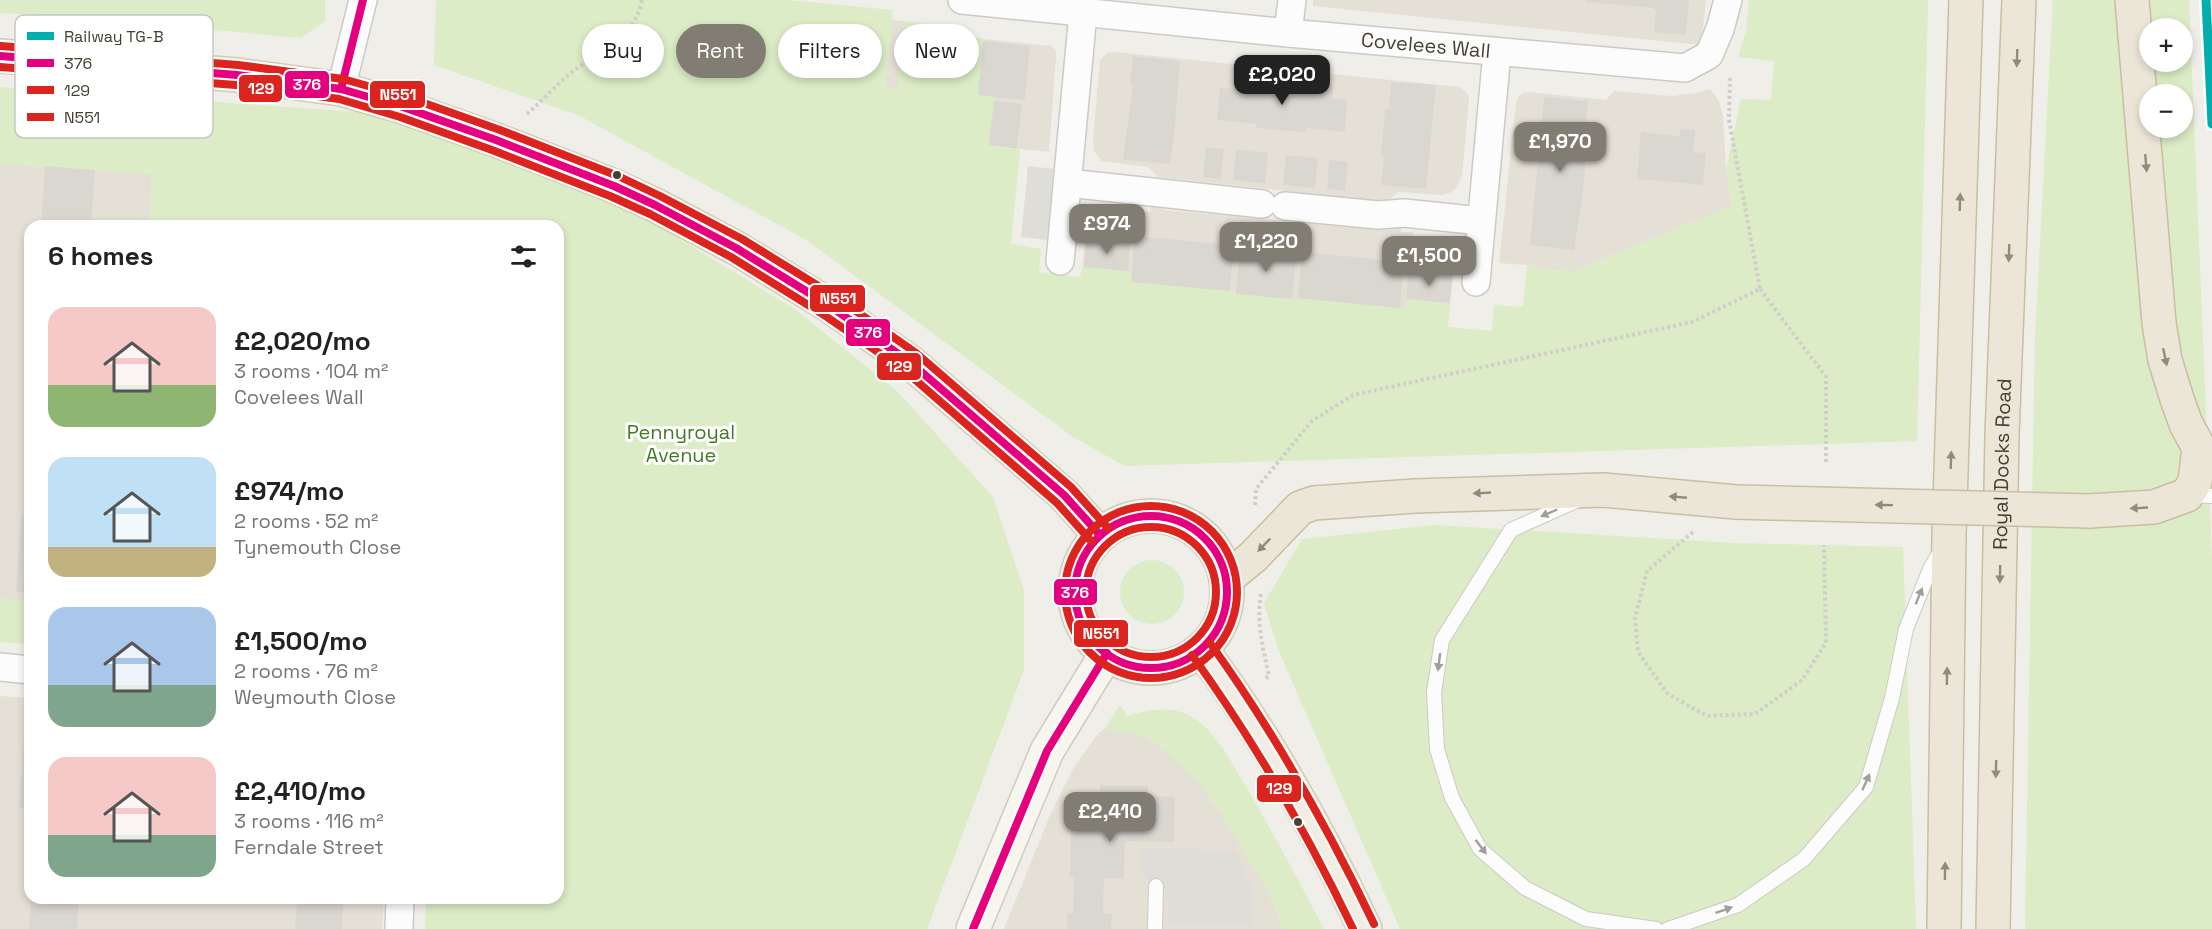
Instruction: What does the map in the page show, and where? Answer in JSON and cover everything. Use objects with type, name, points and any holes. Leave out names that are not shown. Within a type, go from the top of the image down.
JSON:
[{"type":"highway","points":[[1944,929],[1949,535],[1966,0]]},
{"type":"highway","name":"Royal Docks Road","points":[[1993,929],[2002,435],[2019,0]]},
{"type":"highway","points":[[1226,579],[1253,558],[1300,508],[1314,503],[1426,495],[1603,490],[1736,502],[2089,511],[2154,507],[2200,495],[2195,482],[2199,448],[2186,424],[2177,399],[2165,360],[2161,333],[2132,0]]},
{"type":"main road","points":[[0,56],[15,57]]},
{"type":"main road","points":[[213,73],[341,89],[403,107],[475,132],[614,186],[654,205],[736,248],[826,304],[910,362],[1064,495],[1100,535]]},
{"type":"main road","points":[[1150,516],[1185,523],[1200,533],[1212,546],[1221,562],[1226,579],[1227,599],[1223,617],[1214,634],[1201,649],[1180,663],[1155,668],[1130,665],[1107,653],[1088,634],[1077,609],[1076,583],[1083,557],[1100,535],[1132,518],[1150,516]]},
{"type":"main road","points":[[1201,649],[1266,744],[1336,867],[1365,929]]},
{"type":"street","points":[[341,89],[363,0]]},
{"type":"street","name":"Covelees Wall","points":[[962,0],[1288,33],[1685,68],[1720,61]]},
{"type":"street","points":[[1288,33],[1292,0]]},
{"type":"street","points":[[1720,61],[1720,29],[1728,0]]},
{"type":"street","points":[[1060,261],[1083,13]]},
{"type":"street","points":[[1476,282],[1497,52]]},
{"type":"street","points":[[1068,183],[1378,215],[1404,213],[1481,221]]},
{"type":"street","points":[[974,929],[1047,751],[1107,653]]},
{"type":"street","points":[[0,667],[24,669]]},
{"type":"street","points":[[399,929],[400,904]]},
{"type":"lane","points":[[1603,490],[1510,530],[1442,640],[1434,692],[1437,749],[1452,798],[1480,849],[1525,888],[1586,919],[1656,929]]},
{"type":"lane","points":[[1668,929],[1738,905],[1804,860],[1866,787],[1892,698],[1906,629],[1930,570],[1949,535]]},
{"type":"lane","points":[[1155,929],[1156,886]]},
{"type":"path","points":[[527,114],[571,73],[622,38],[640,9],[642,0]]},
{"type":"path","points":[[1720,61],[1760,289],[1826,376],[1827,463]]},
{"type":"path","points":[[1254,510],[1256,489],[1312,421],[1353,395],[1692,322],[1760,289]]},
{"type":"path","points":[[1736,502],[1701,526],[1647,571],[1635,618],[1638,652],[1668,694],[1707,716],[1755,714],[1802,680],[1826,643],[1824,545]]},
{"type":"path","points":[[1262,590],[1258,611],[1260,636],[1269,676]]},
{"type":"shaded area","points":[[1313,0],[1706,0],[1701,45],[1313,6]]},
{"type":"shaded area","points":[[892,20],[926,24],[894,24],[894,78],[979,78],[979,38],[1052,46],[1056,52],[1056,58],[1049,152],[920,138],[911,90],[885,87]]},
{"type":"shaded area","points":[[1108,53],[1460,87],[1468,94],[1469,99],[1462,176],[1457,187],[1450,193],[1441,195],[1398,192],[1387,202],[1158,177],[1148,167],[1101,161],[1094,151],[1093,139],[1100,60]]},
{"type":"shaded area","points":[[1710,89],[1719,101],[1723,118],[1726,169],[1732,206],[1567,274],[1567,271],[1539,269],[1539,266],[1499,263],[1518,97],[1529,92],[1606,100],[1614,91],[1672,96]]},
{"type":"shaded area","points":[[0,164],[152,174],[149,220],[24,220],[24,601],[0,599]]},
{"type":"shaded area","points":[[1028,166],[1054,169],[1047,240],[1021,237]]},
{"type":"shaded area","points":[[1151,204],[1165,210],[1382,230],[1390,230],[1401,224],[1401,232],[1413,232],[1413,237],[1434,238],[1452,253],[1455,262],[1448,319],[1079,300],[1087,222],[1090,214],[1104,207],[1150,212]]},
{"type":"shaded area","points":[[0,696],[24,698],[24,904],[384,904],[382,929],[0,929]]},
{"type":"shaded area","points":[[1105,728],[1146,736],[1168,753],[1199,783],[1223,817],[1265,886],[1284,929],[1004,929],[1050,815],[1073,769],[1097,735]]},
{"type":"shaded area","points":[[1140,848],[1235,850],[1253,893],[1252,926],[1167,924],[1168,901],[1140,871]]},
{"type":"green space","points":[[0,0],[325,0],[325,21],[301,38],[213,30],[213,15],[0,13]]},
{"type":"green space","points":[[436,0],[788,0],[893,10],[885,87],[898,89],[899,78],[979,78],[979,38],[983,38],[978,95],[995,97],[989,146],[1020,150],[1011,244],[1041,249],[1039,272],[1080,277],[1082,267],[1128,271],[1132,274],[1132,282],[1404,309],[1406,299],[1450,303],[1448,327],[1492,331],[1494,305],[1523,307],[1527,266],[1568,271],[1568,274],[1732,206],[1726,169],[1741,99],[1771,100],[1774,61],[1738,57],[1746,31],[1749,0],[1928,0],[1917,441],[1125,466],[1073,437],[808,241],[578,115],[434,65]]},
{"type":"green space","points":[[2053,0],[2189,0],[2190,18],[2139,18],[2139,72],[2192,72],[2192,84],[2139,84],[2139,138],[2193,138],[2193,97],[2212,559],[2212,929],[2025,929],[2035,336]]},
{"type":"green space","points":[[904,21],[926,24],[904,24]]},
{"type":"green space","name":"Pennyroyal Avenue","points":[[0,87],[15,88],[15,138],[213,138],[213,102],[359,112],[511,162],[644,217],[796,310],[897,391],[993,497],[1024,590],[1024,670],[927,929],[425,929],[426,904],[564,904],[564,220],[149,220],[152,174],[0,164]]},
{"type":"green space","points":[[1435,525],[1735,543],[1903,547],[1916,929],[1400,929],[1278,649],[1264,603],[1302,539]]},
{"type":"green space","points":[[1146,560],[1158,560],[1175,569],[1182,580],[1184,592],[1182,604],[1175,615],[1158,624],[1146,624],[1134,619],[1125,610],[1120,598],[1120,586],[1125,574],[1134,565]]},
{"type":"green space","points":[[0,599],[24,601],[24,644],[0,642]]},
{"type":"green space","points":[[1120,705],[1127,716],[1158,710],[1175,711],[1190,716],[1208,730],[1222,747],[1256,805],[1324,929],[1284,929],[1265,886],[1223,817],[1199,783],[1168,753],[1146,736],[1105,728]]},
{"type":"building","points":[[1586,0],[1689,0],[1686,35],[1654,32],[1656,10],[1652,8],[1586,2]]},
{"type":"building","points":[[983,41],[1030,46],[1025,100],[978,95]]},
{"type":"building","points":[[1133,56],[1180,61],[1170,164],[1123,159],[1133,85],[1130,84]]},
{"type":"building","points":[[1237,76],[1261,79],[1260,81],[1333,86],[1332,98],[1347,100],[1345,132],[1306,128],[1306,132],[1256,128],[1257,124],[1217,120],[1220,88],[1235,89]]},
{"type":"building","points":[[1391,82],[1436,85],[1426,189],[1381,185],[1385,109],[1389,109]]},
{"type":"building","points":[[1544,97],[1588,101],[1586,126],[1589,126],[1582,200],[1574,250],[1530,245]]},
{"type":"building","points":[[994,101],[1022,104],[1017,149],[989,145]]},
{"type":"building","points":[[1680,129],[1695,130],[1693,152],[1706,153],[1703,185],[1637,179],[1641,132],[1680,136]]},
{"type":"building","points":[[1206,147],[1224,149],[1221,179],[1203,177]]},
{"type":"building","points":[[1236,150],[1268,153],[1265,184],[1233,180]]},
{"type":"building","points":[[1286,155],[1318,158],[1315,188],[1283,185]]},
{"type":"building","points":[[1329,160],[1348,162],[1345,191],[1327,189]]},
{"type":"building","points":[[45,166],[95,170],[91,220],[41,220]]},
{"type":"building","points":[[1135,236],[1234,245],[1230,291],[1131,282]]},
{"type":"building","points":[[1086,239],[1130,243],[1128,271],[1084,267]]},
{"type":"building","points":[[1240,248],[1297,253],[1292,299],[1236,294]]},
{"type":"building","points":[[1302,252],[1404,262],[1400,308],[1298,298]]},
{"type":"building","points":[[1409,270],[1452,274],[1450,303],[1406,299]]},
{"type":"building","points":[[21,515],[24,515],[24,593],[16,592]]},
{"type":"building","points":[[24,729],[24,808],[19,808]]},
{"type":"building","points":[[1100,785],[1148,786],[1148,796],[1175,797],[1174,842],[1125,841],[1124,879],[1104,878],[1103,914],[1112,914],[1111,929],[1067,929],[1067,914],[1073,914],[1074,878],[1070,877],[1072,792],[1100,793]]},
{"type":"building","points":[[31,904],[79,904],[77,929],[29,929]]},
{"type":"building","points":[[297,904],[344,904],[342,929],[295,929]]},
{"type":"rail line","name":"TG-B","points":[[2206,0],[2212,124]]},
{"type":"transit line","name":"376","points":[[341,89],[363,0]]},
{"type":"transit line","name":"N551","points":[[1,46],[15,47]]},
{"type":"transit line","name":"376","points":[[0,56],[15,57]]},
{"type":"transit line","name":"N551","points":[[213,63],[343,79],[407,97],[618,176],[660,196],[742,239],[833,295],[916,353],[1071,487],[1108,528]]},
{"type":"transit line","name":"129","points":[[0,67],[15,68]]},
{"type":"transit line","name":"376","points":[[213,73],[341,89],[403,107],[496,140],[614,186],[655,205],[736,248],[827,304],[910,362],[1064,495],[1100,535]]},
{"type":"transit line","name":"129","points":[[213,83],[339,99],[400,117],[492,150],[650,214],[731,257],[821,313],[904,370],[1057,503],[1092,542]]},
{"type":"transit line","name":"129","points":[[1151,506],[1184,513],[1199,520],[1212,531],[1223,544],[1230,559],[1237,592],[1230,625],[1223,640],[1212,653],[1199,664],[1184,671],[1151,678],[1118,671],[1103,664],[1090,653],[1079,640],[1072,625],[1065,592],[1072,559],[1079,544],[1090,531],[1103,520],[1118,513],[1151,506]]},
{"type":"transit line","name":"376","points":[[1151,516],[1180,522],[1193,529],[1204,539],[1214,550],[1221,563],[1227,592],[1221,621],[1214,634],[1204,645],[1193,655],[1180,662],[1151,668],[1122,662],[1109,655],[1098,645],[1088,634],[1081,621],[1075,592],[1081,563],[1088,550],[1098,539],[1109,529],[1122,522],[1151,516]]},
{"type":"transit line","name":"N551","points":[[1151,527],[1176,532],[1197,546],[1211,567],[1216,592],[1211,617],[1197,638],[1176,652],[1151,657],[1126,652],[1105,638],[1091,617],[1086,592],[1091,567],[1105,546],[1126,532],[1151,527]]},
{"type":"transit line","name":"N551","points":[[1210,643],[1278,745],[1338,851],[1374,924]]},
{"type":"transit line","name":"376","points":[[973,929],[1047,751],[1107,653]]},
{"type":"transit line","name":"129","points":[[1192,655],[1237,721],[1279,789],[1353,929]]}]
